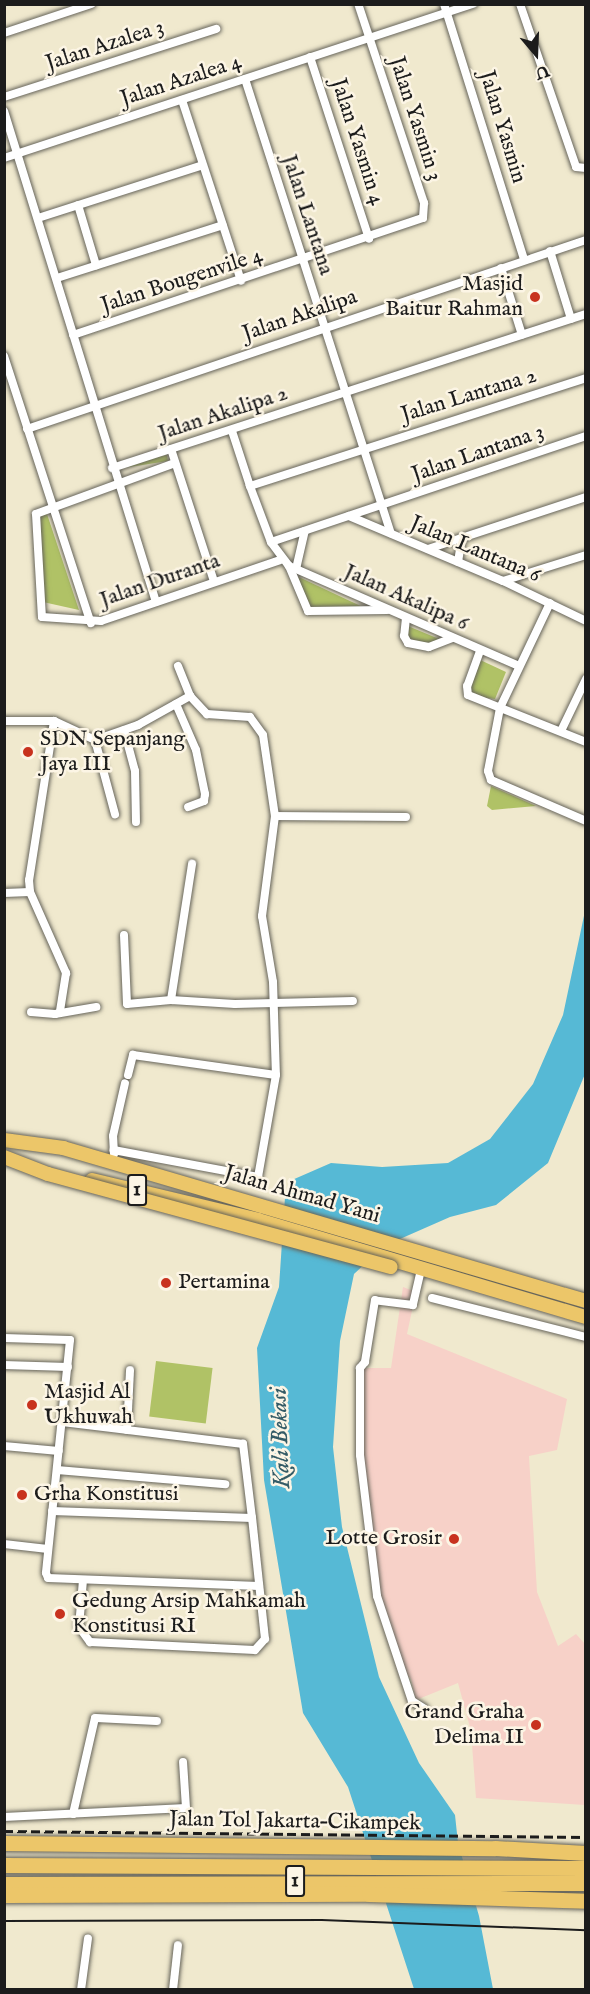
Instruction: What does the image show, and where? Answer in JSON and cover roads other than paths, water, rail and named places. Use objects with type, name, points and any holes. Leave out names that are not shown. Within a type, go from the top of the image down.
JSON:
[{"type":"highway","points":[[4,1129],[32,1145]]},
{"type":"highway","name":"Jalan Ahmad Yani","points":[[4,1140],[115,1157],[264,1207],[585,1301]]},
{"type":"highway","points":[[4,1157],[48,1174],[394,1263],[420,1274],[585,1318]]},
{"type":"highway","name":"Jalan Ahmad Yani","points":[[4,1165],[55,1172],[258,1220],[394,1263],[585,1318]]},
{"type":"highway","name":"Jalan Tol Jakarta–Cikampek","points":[[4,1843],[495,1848],[585,1853]]},
{"type":"highway","name":"1","points":[[4,1865],[585,1868]]},
{"type":"highway","name":"1","points":[[4,1884],[585,1883]]},
{"type":"highway","name":"1","points":[[4,1895],[369,1894],[585,1901]]},
{"type":"street","points":[[4,33],[91,4]]},
{"type":"street","name":"Jalan Yasmin 3","points":[[358,4],[426,213]]},
{"type":"street","name":"Jalan Azalea 4","points":[[4,158],[369,38],[446,9],[473,4]]},
{"type":"street","points":[[520,4],[576,167],[584,168]]},
{"type":"street","name":"Jalan Yasmin","points":[[446,9],[524,260]]},
{"type":"street","name":"Jalan Azalea 3","points":[[4,97],[216,29]]},
{"type":"street","name":"Jalan Yasmin 4","points":[[310,57],[369,239]]},
{"type":"street","name":"Jalan Lantana","points":[[245,79],[391,533]]},
{"type":"street","points":[[182,100],[241,281]]},
{"type":"street","points":[[4,111],[57,278],[112,468],[156,602]]},
{"type":"street","points":[[38,218],[203,165]]},
{"type":"street","points":[[78,205],[96,264]]},
{"type":"street","name":"Jalan Bougenvile 4","points":[[73,335],[369,239],[418,222],[426,213]]},
{"type":"street","points":[[57,278],[223,225]]},
{"type":"street","name":"Jalan Akalipa","points":[[27,429],[323,326],[585,240]]},
{"type":"street","points":[[550,251],[571,319]]},
{"type":"street","points":[[501,268],[522,335]]},
{"type":"street","name":"Jalan Akalipa 2","points":[[112,468],[232,431],[585,314]]},
{"type":"street","points":[[4,356],[92,623]]},
{"type":"street","name":"Jalan Lantana 2","points":[[250,486],[585,378]]},
{"type":"street","points":[[232,431],[250,486],[280,560]]},
{"type":"street","name":"Jalan Lantana 3","points":[[271,542],[585,436]]},
{"type":"street","points":[[171,449],[214,581]]},
{"type":"street","points":[[52,505],[175,463]]},
{"type":"street","points":[[428,549],[585,497]]},
{"type":"street","name":"Jalan Duranta","points":[[52,505],[35,517],[42,617],[92,623],[280,560]]},
{"type":"street","name":"Jalan Lantana 6","points":[[349,516],[529,592],[584,619]]},
{"type":"street","points":[[304,531],[292,567],[308,610],[387,610]]},
{"type":"street","points":[[458,562],[462,538]]},
{"type":"street","points":[[503,581],[585,555]]},
{"type":"street","name":"Jalan Akalipa 6","points":[[280,560],[387,610],[519,666]]},
{"type":"street","points":[[529,573],[529,592]]},
{"type":"street","points":[[550,603],[500,708],[487,763],[491,780],[585,821]]},
{"type":"street","points":[[406,618],[404,636],[408,643],[429,647],[452,638]]},
{"type":"street","points":[[480,651],[466,690],[475,700],[585,742]]},
{"type":"street","points":[[178,666],[190,696],[207,714],[250,717],[263,735],[275,816],[262,916],[273,1004],[276,1075],[258,1176],[115,1157],[126,1079],[133,1055],[276,1075]]},
{"type":"street","points":[[561,731],[585,679]]},
{"type":"street","points":[[4,721],[54,721],[95,740],[124,730],[190,696]]},
{"type":"street","points":[[176,704],[196,750],[205,794],[204,801],[188,807]]},
{"type":"street","points":[[54,721],[29,865],[30,892],[66,973],[60,1012]]},
{"type":"street","points":[[124,730],[135,771],[136,822]]},
{"type":"street","points":[[95,740],[115,814]]},
{"type":"street","points":[[275,816],[406,817]]},
{"type":"street","points":[[171,1000],[192,864]]},
{"type":"street","points":[[4,893],[30,892]]},
{"type":"street","points":[[124,935],[126,1004],[171,1000],[273,1004],[353,1001]]},
{"type":"street","points":[[31,1012],[60,1012],[96,1007]]},
{"type":"street","points":[[420,1274],[413,1305],[375,1300],[365,1362],[360,1368],[360,1455],[377,1596],[412,1701],[425,1709]]},
{"type":"street","points":[[432,1298],[585,1337]]},
{"type":"street","points":[[4,1338],[70,1340],[48,1549],[48,1578],[259,1586]]},
{"type":"street","points":[[4,1365],[68,1367]]},
{"type":"street","points":[[128,1430],[130,1370]]},
{"type":"street","points":[[62,1422],[243,1444],[265,1639],[255,1650],[90,1642],[79,1626],[82,1580]]},
{"type":"street","points":[[4,1446],[59,1450]]},
{"type":"street","points":[[57,1470],[225,1484]]},
{"type":"street","points":[[52,1511],[252,1518]]},
{"type":"street","points":[[4,1544],[48,1549]]},
{"type":"street","points":[[73,1814],[95,1718],[157,1721]]},
{"type":"street","points":[[4,1817],[186,1808],[183,1762]]},
{"type":"street","points":[[81,1989],[88,1938]]},
{"type":"street","points":[[173,1989],[178,1945]]},
{"type":"water","name":"Kali Bekasi","points":[[585,911],[585,1074],[548,1163],[496,1205],[450,1217],[384,1246],[354,1274],[340,1341],[333,1447],[342,1527],[379,1677],[419,1763],[455,1815],[458,1843],[479,1916],[493,1989],[414,1989],[348,1787],[303,1713],[264,1480],[257,1348],[279,1287],[285,1197],[292,1180],[331,1163],[382,1167],[448,1163],[490,1139],[533,1084],[563,1015]]},
{"type":"tram line","points":[[4,1921],[322,1920],[586,1930]]},
{"type":"railway","points":[[4,1831],[586,1837]]},
{"type":"place","name":"Masjid Baitur Rahman","points":[[535,297]]},
{"type":"place","name":"SDN Sepanjang Jaya III","points":[[28,752]]},
{"type":"place","name":"Pertamina","points":[[166,1283]]},
{"type":"place","name":"Masjid Al Ukhuwah","points":[[32,1405]]},
{"type":"place","name":"Grha Konstitusi","points":[[22,1495]]},
{"type":"place","name":"Lotte Grosir","points":[[454,1539]]},
{"type":"place","name":"Gedung Arsip Mahkamah Konstitusi RI","points":[[60,1614]]},
{"type":"place","name":"Grand Graha Delima II","points":[[536,1725]]}]
